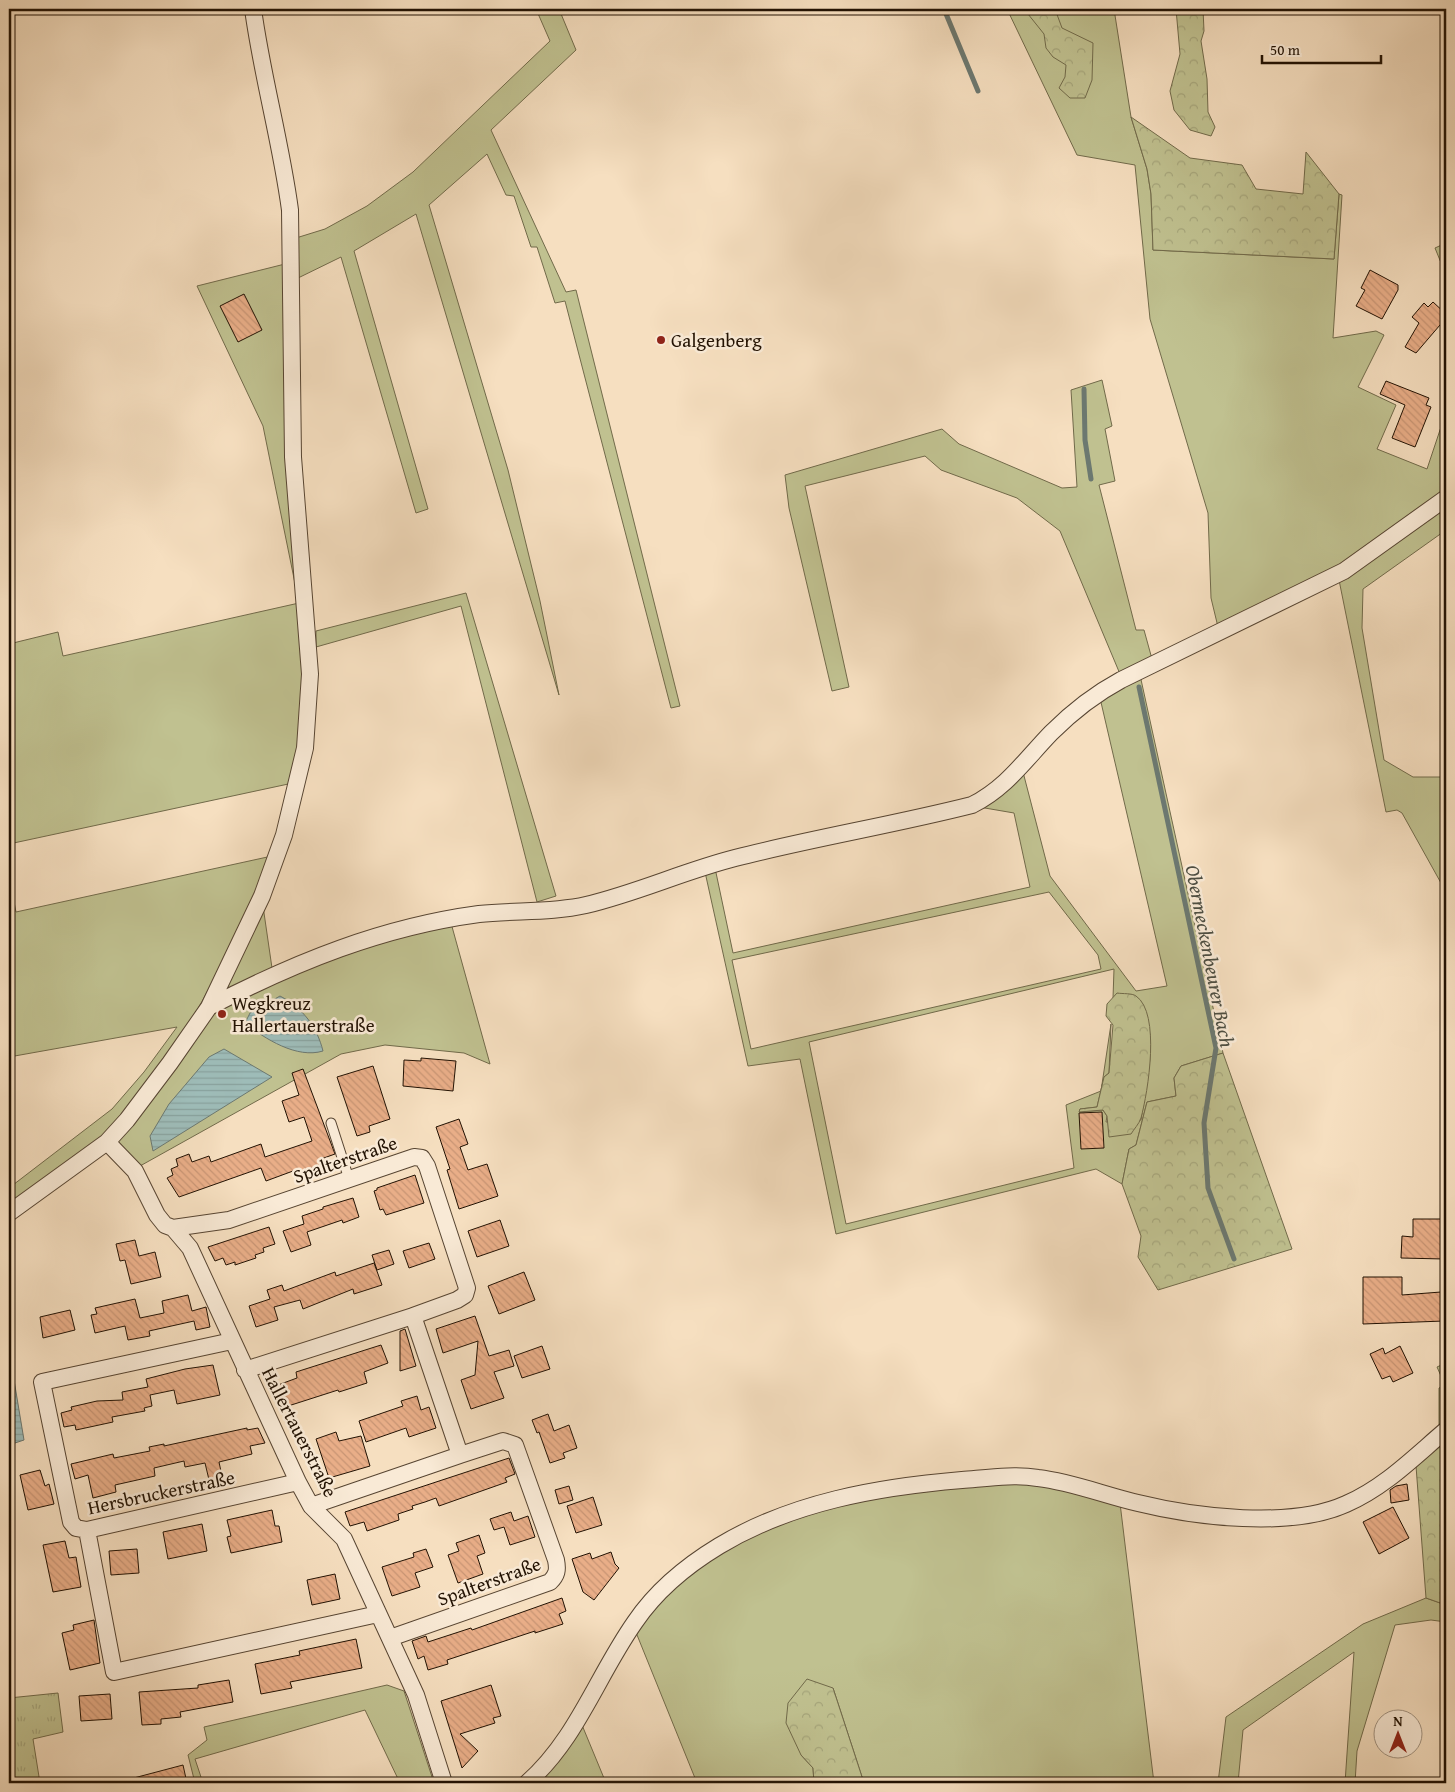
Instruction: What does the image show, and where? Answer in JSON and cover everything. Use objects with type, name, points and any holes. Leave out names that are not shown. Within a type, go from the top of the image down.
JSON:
[{"type":"street","points":[[9,1213],[107,1142],[139,1105],[209,1007],[262,896],[284,835],[305,748],[310,674],[293,457],[290,210],[285,171],[258,46],[253,9]]},
{"type":"street","points":[[209,1007],[260,981],[319,955],[387,934],[480,914],[555,911],[587,905],[736,858],[972,805],[990,796],[1008,781],[1050,734],[1089,699],[1121,680],[1344,571],[1446,498]]},
{"type":"street","name":"Hallertauerstraße","points":[[107,1142],[135,1171],[157,1215],[165,1225],[173,1228],[190,1248],[298,1482],[311,1506],[344,1539],[416,1695],[444,1783]]},
{"type":"street","name":"Spalterstraße","points":[[173,1228],[229,1220],[414,1156],[422,1158],[427,1166],[467,1288],[465,1295],[457,1300],[413,1316],[246,1370]]},
{"type":"street","points":[[413,1316],[460,1455]]},
{"type":"street","name":"Hersbruckerstraße","points":[[232,1341],[42,1382],[71,1522],[76,1528],[87,1530],[298,1482]]},
{"type":"street","points":[[527,1783],[564,1742],[626,1636],[654,1597],[675,1577],[720,1546],[795,1510],[845,1496],[887,1488],[1012,1476],[1072,1484],[1137,1503],[1194,1514],[1233,1517],[1303,1515],[1329,1510],[1360,1497],[1407,1465],[1446,1430]]},
{"type":"street","name":"Spalterstraße","points":[[311,1506],[503,1441],[515,1445],[556,1560],[556,1576],[550,1582],[390,1638]]},
{"type":"street","points":[[87,1530],[114,1672],[378,1614]]},
{"type":"lane","points":[[331,1123],[349,1179]]},
{"type":"green space","points":[[536,9],[559,9],[576,50],[491,130],[566,292],[576,290],[680,706],[671,708],[565,301],[555,303],[537,247],[531,247],[514,196],[506,195],[487,154],[429,205],[508,470],[540,601],[559,695],[416,214],[354,251],[428,509],[416,513],[341,257],[296,279],[296,238],[325,229],[367,206],[413,172],[550,41]]},
{"type":"green space","points":[[1007,9],[1114,9],[1131,117],[1147,169],[1151,194],[1153,250],[1334,259],[1339,194],[1342,195],[1333,338],[1376,331],[1384,335],[1358,387],[1396,405],[1377,449],[1427,469],[1446,412],[1446,492],[1340,567],[1218,627],[1211,598],[1208,513],[1150,319],[1135,165],[1077,155]]},
{"type":"green space","points":[[1024,9],[1055,9],[1062,28],[1093,43],[1092,80],[1085,98],[1070,98],[1059,88],[1065,77],[1066,65],[1053,57],[1046,48],[1044,34]]},
{"type":"green space","points":[[1176,9],[1203,9],[1204,31],[1201,41],[1207,79],[1208,112],[1215,127],[1211,136],[1190,130],[1174,110],[1170,91],[1180,54]]},
{"type":"green space","points":[[1131,117],[1190,158],[1242,165],[1256,189],[1303,194],[1306,152],[1339,194],[1334,259],[1153,250],[1151,194],[1147,169]]},
{"type":"green space","points":[[1446,243],[1446,275],[1435,248]]},
{"type":"green space","points":[[289,263],[305,687],[293,783],[9,844],[9,644],[58,632],[63,656],[299,603],[263,426],[197,286]]},
{"type":"green space","points":[[1102,380],[1112,426],[1105,429],[1115,481],[1099,485],[1136,630],[1144,630],[1152,659],[1120,674],[1060,531],[1017,498],[941,470],[925,456],[805,486],[849,687],[832,691],[789,508],[785,475],[942,429],[959,444],[1062,488],[1077,487],[1071,390]]},
{"type":"green space","points":[[1446,503],[1446,530],[1363,589],[1362,628],[1384,760],[1413,777],[1446,777],[1446,892],[1402,813],[1397,810],[1386,812],[1339,580]]},
{"type":"green space","points":[[466,593],[556,896],[537,902],[461,606],[316,647],[316,631]]},
{"type":"green space","points":[[1140,675],[1223,1053],[1181,1066],[1174,1078],[1176,1096],[1147,1102],[1136,1145],[1129,1149],[1122,1184],[1096,1169],[836,1234],[800,1059],[748,1066],[705,872],[715,868],[733,953],[1030,887],[1014,813],[979,807],[1023,772],[1050,876],[1136,991],[1167,986],[1100,698]],"holes":[[[1049,892],[1098,955],[1101,969],[751,1049],[732,960]],[[1114,969],[1113,998],[1118,993],[1150,1034],[1150,1059],[1141,1120],[1106,1122],[1107,1116],[1103,1110],[1080,1112],[1080,1109],[1097,1107],[1101,1091],[1066,1105],[1074,1168],[846,1224],[809,1042]]]},
{"type":"green space","points":[[272,856],[221,966],[202,1002],[159,1070],[134,1102],[84,1152],[9,1204],[9,1188],[112,1109],[144,1072],[177,1027],[9,1057],[9,876],[16,912]]},
{"type":"green space","points":[[263,906],[272,968],[231,990],[222,984]]},
{"type":"green space","points":[[451,923],[490,1064],[464,1053],[385,1045],[341,1054],[140,1166],[116,1141],[217,1009],[336,954]]},
{"type":"green space","points":[[1117,993],[1134,995],[1144,1005],[1150,1035],[1149,1072],[1140,1120],[1131,1134],[1109,1137],[1107,1116],[1103,1110],[1079,1112],[1080,1109],[1097,1107],[1104,1077],[1109,1073],[1113,1025],[1106,1016],[1107,1004]]},
{"type":"green space","points":[[1111,1024],[1109,1073],[1104,1077],[1101,1088]]},
{"type":"green space","points":[[1223,1053],[1292,1249],[1158,1290],[1138,1257],[1141,1236],[1122,1184],[1129,1149],[1136,1145],[1147,1102],[1176,1096],[1174,1078],[1181,1066]]},
{"type":"green space","points":[[1446,1363],[1446,1422],[1439,1428],[1439,1388],[1445,1385],[1437,1367]]},
{"type":"green space","points":[[1446,1436],[1446,1605],[1426,1598],[1416,1466]]},
{"type":"green space","points":[[1022,1480],[1120,1503],[1154,1783],[864,1783],[833,1688],[801,1755],[813,1768],[814,1783],[697,1783],[635,1630],[673,1586],[746,1536],[844,1501]]},
{"type":"green space","points":[[1426,1598],[1446,1605],[1446,1622],[1431,1620],[1395,1625],[1357,1751],[1355,1783],[1345,1783],[1354,1652],[1243,1730],[1238,1783],[1218,1783],[1226,1717],[1363,1624]]},
{"type":"green space","points":[[807,1679],[833,1688],[864,1783],[814,1783],[813,1768],[801,1755],[786,1723],[788,1703]]},
{"type":"green space","points":[[387,1685],[404,1691],[434,1783],[400,1783],[365,1710],[195,1759],[203,1783],[195,1783],[188,1755],[207,1740],[204,1727]]},
{"type":"green space","points":[[58,1693],[63,1732],[33,1739],[40,1783],[9,1783],[9,1698]]},
{"type":"green space","points":[[582,1725],[606,1783],[535,1783]]},
{"type":"water","points":[[280,996],[296,1006],[308,1019],[317,1034],[323,1051],[313,1053],[292,1050],[272,1041],[245,1023],[250,1013]]},
{"type":"water","points":[[224,1049],[272,1077],[153,1151],[150,1136],[169,1104],[209,1057]]},
{"type":"water","points":[[9,1350],[24,1440],[9,1445]]},
{"type":"building","points":[[1370,270],[1398,285],[1398,290],[1382,319],[1356,306],[1365,290],[1361,288]]},
{"type":"building","points":[[244,294],[262,330],[238,342],[220,306]]},
{"type":"building","points":[[1433,302],[1446,314],[1446,318],[1416,353],[1405,347],[1419,323],[1412,317],[1424,303],[1428,307]]},
{"type":"building","points":[[1386,381],[1429,398],[1426,405],[1431,407],[1415,447],[1392,438],[1405,405],[1380,394]]},
{"type":"building","points":[[421,1058],[456,1061],[453,1091],[403,1086],[404,1060],[421,1061]]},
{"type":"building","points":[[373,1066],[390,1119],[369,1126],[370,1132],[357,1136],[337,1077]]},
{"type":"building","points":[[303,1069],[335,1154],[321,1159],[322,1164],[295,1175],[293,1171],[266,1181],[261,1168],[179,1197],[167,1178],[173,1175],[171,1169],[178,1166],[176,1159],[189,1154],[192,1162],[209,1156],[211,1162],[261,1144],[265,1157],[312,1141],[304,1117],[289,1122],[282,1101],[299,1095],[292,1073]]},
{"type":"building","points":[[1102,1112],[1104,1148],[1081,1149],[1079,1113]]},
{"type":"building","points":[[459,1119],[468,1144],[460,1147],[468,1170],[487,1164],[498,1196],[459,1209],[447,1170],[450,1169],[436,1127]]},
{"type":"building","points":[[415,1175],[424,1203],[386,1215],[383,1209],[380,1210],[374,1191],[377,1188]]},
{"type":"building","points":[[353,1198],[359,1217],[343,1223],[342,1220],[307,1232],[311,1245],[291,1252],[283,1231],[304,1224],[302,1216]]},
{"type":"building","points":[[1413,1219],[1445,1219],[1444,1259],[1401,1258],[1402,1236],[1413,1237]]},
{"type":"building","points":[[500,1220],[509,1246],[477,1257],[468,1231]]},
{"type":"building","points":[[269,1227],[275,1244],[263,1248],[264,1252],[255,1255],[256,1258],[235,1265],[235,1262],[226,1265],[223,1258],[215,1261],[208,1247]]},
{"type":"building","points":[[135,1240],[139,1256],[155,1252],[161,1277],[131,1284],[125,1260],[120,1261],[116,1244]]},
{"type":"building","points":[[429,1243],[435,1259],[409,1268],[403,1251]]},
{"type":"building","points":[[389,1250],[394,1264],[377,1270],[372,1255]]},
{"type":"building","points":[[374,1263],[382,1285],[354,1294],[353,1289],[303,1309],[300,1300],[274,1307],[278,1320],[256,1327],[249,1306],[270,1299],[267,1290],[282,1285],[284,1291],[335,1272],[336,1276]]},
{"type":"building","points":[[524,1272],[535,1300],[499,1314],[488,1286]]},
{"type":"building","points":[[1363,1277],[1402,1277],[1402,1295],[1441,1292],[1444,1321],[1363,1324]]},
{"type":"building","points":[[188,1295],[192,1311],[206,1307],[210,1327],[196,1330],[194,1321],[149,1331],[150,1336],[128,1340],[125,1326],[95,1333],[91,1315],[97,1314],[95,1308],[135,1299],[140,1318],[164,1313],[162,1301]]},
{"type":"building","points":[[70,1310],[75,1330],[43,1338],[40,1317]]},
{"type":"building","points":[[475,1316],[489,1356],[509,1350],[514,1366],[494,1372],[504,1398],[471,1409],[461,1380],[475,1375],[478,1341],[443,1353],[436,1329]]},
{"type":"building","points":[[405,1329],[416,1366],[400,1371],[400,1331]]},
{"type":"building","points":[[381,1345],[388,1363],[364,1372],[367,1383],[285,1407],[278,1385],[297,1378],[296,1372]]},
{"type":"building","points":[[542,1346],[550,1369],[522,1378],[514,1356]]},
{"type":"building","points":[[1400,1346],[1413,1373],[1393,1382],[1390,1376],[1382,1379],[1370,1354],[1383,1348],[1385,1354]]},
{"type":"building","points":[[213,1365],[220,1395],[177,1404],[174,1390],[150,1395],[152,1406],[144,1408],[145,1411],[112,1417],[113,1422],[76,1430],[75,1425],[64,1427],[61,1413],[72,1410],[71,1407],[97,1401],[123,1400],[122,1392],[148,1387],[146,1379],[185,1369]]},
{"type":"building","points":[[417,1396],[421,1410],[429,1407],[436,1428],[409,1437],[406,1428],[366,1442],[359,1421],[403,1406],[401,1401]]},
{"type":"building","points":[[548,1414],[554,1431],[569,1425],[577,1448],[563,1453],[565,1458],[550,1463],[539,1432],[537,1433],[532,1420]]},
{"type":"building","points":[[247,1428],[247,1430],[258,1428],[265,1443],[250,1446],[252,1454],[219,1462],[223,1481],[210,1484],[205,1463],[185,1467],[184,1461],[154,1468],[155,1476],[115,1485],[116,1492],[93,1498],[88,1475],[75,1479],[71,1464],[113,1454],[114,1458],[150,1451],[149,1447],[164,1444],[164,1446]]},
{"type":"building","points":[[336,1432],[339,1441],[361,1436],[370,1466],[329,1478],[316,1439]]},
{"type":"building","points":[[509,1458],[515,1474],[505,1478],[507,1482],[439,1506],[436,1498],[412,1506],[413,1509],[398,1514],[399,1520],[367,1531],[364,1522],[350,1526],[345,1512]]},
{"type":"building","points":[[40,1470],[45,1486],[49,1484],[54,1504],[28,1510],[20,1475]]},
{"type":"building","points":[[1407,1484],[1409,1500],[1391,1503],[1390,1490],[1396,1486]]},
{"type":"building","points":[[569,1486],[573,1500],[559,1504],[555,1490]]},
{"type":"building","points":[[593,1497],[602,1525],[576,1533],[567,1506]]},
{"type":"building","points":[[1393,1507],[1409,1538],[1379,1554],[1363,1522]]},
{"type":"building","points":[[272,1510],[275,1526],[279,1526],[282,1542],[231,1553],[227,1537],[231,1536],[227,1520]]},
{"type":"building","points":[[511,1512],[514,1521],[528,1516],[535,1537],[510,1545],[504,1527],[494,1530],[490,1519]]},
{"type":"building","points":[[202,1524],[207,1551],[168,1559],[163,1532]]},
{"type":"building","points":[[479,1535],[485,1553],[477,1556],[483,1574],[458,1583],[448,1555],[459,1551],[456,1543]]},
{"type":"building","points":[[65,1541],[69,1558],[76,1557],[81,1587],[53,1592],[43,1545]]},
{"type":"building","points":[[137,1549],[139,1573],[111,1575],[109,1551]]},
{"type":"building","points":[[426,1549],[433,1567],[415,1573],[420,1587],[392,1596],[382,1567],[414,1557],[413,1553]]},
{"type":"building","points":[[611,1552],[615,1564],[619,1568],[594,1600],[583,1592],[572,1559],[590,1553],[592,1559]]},
{"type":"building","points":[[335,1574],[340,1599],[312,1605],[307,1580]]},
{"type":"building","points":[[562,1598],[566,1611],[559,1614],[563,1624],[535,1633],[535,1631],[447,1660],[448,1664],[428,1670],[424,1656],[418,1659],[412,1641],[426,1636],[428,1642],[471,1628],[472,1630]]},
{"type":"building","points":[[94,1620],[100,1663],[70,1670],[62,1633],[74,1630],[73,1625]]},
{"type":"building","points":[[356,1639],[362,1668],[290,1682],[292,1688],[261,1694],[255,1664],[300,1655],[299,1651]]},
{"type":"building","points":[[229,1680],[233,1702],[180,1712],[181,1717],[161,1719],[161,1724],[142,1725],[139,1692],[198,1688],[198,1685]]},
{"type":"building","points":[[491,1685],[501,1716],[493,1718],[495,1723],[460,1734],[478,1751],[462,1768],[441,1701]]},
{"type":"building","points":[[110,1694],[112,1719],[81,1721],[79,1696]]},
{"type":"building","points":[[183,1765],[187,1783],[130,1783],[130,1779]]},
{"type":"waterway","name":"Obermeckenbeurer Bach","points":[[944,9],[978,91]]},
{"type":"waterway","name":"Obermeckenbeurer Bach","points":[[1084,389],[1085,440],[1091,479]]},
{"type":"waterway","name":"Obermeckenbeurer Bach","points":[[1139,687],[1216,1048],[1204,1123],[1208,1188],[1234,1259]]},
{"type":"place","name":"Galgenberg","points":[[661,340]]},
{"type":"place","name":"Wegkreuz Hallertauerstraße","points":[[222,1014]]}]
